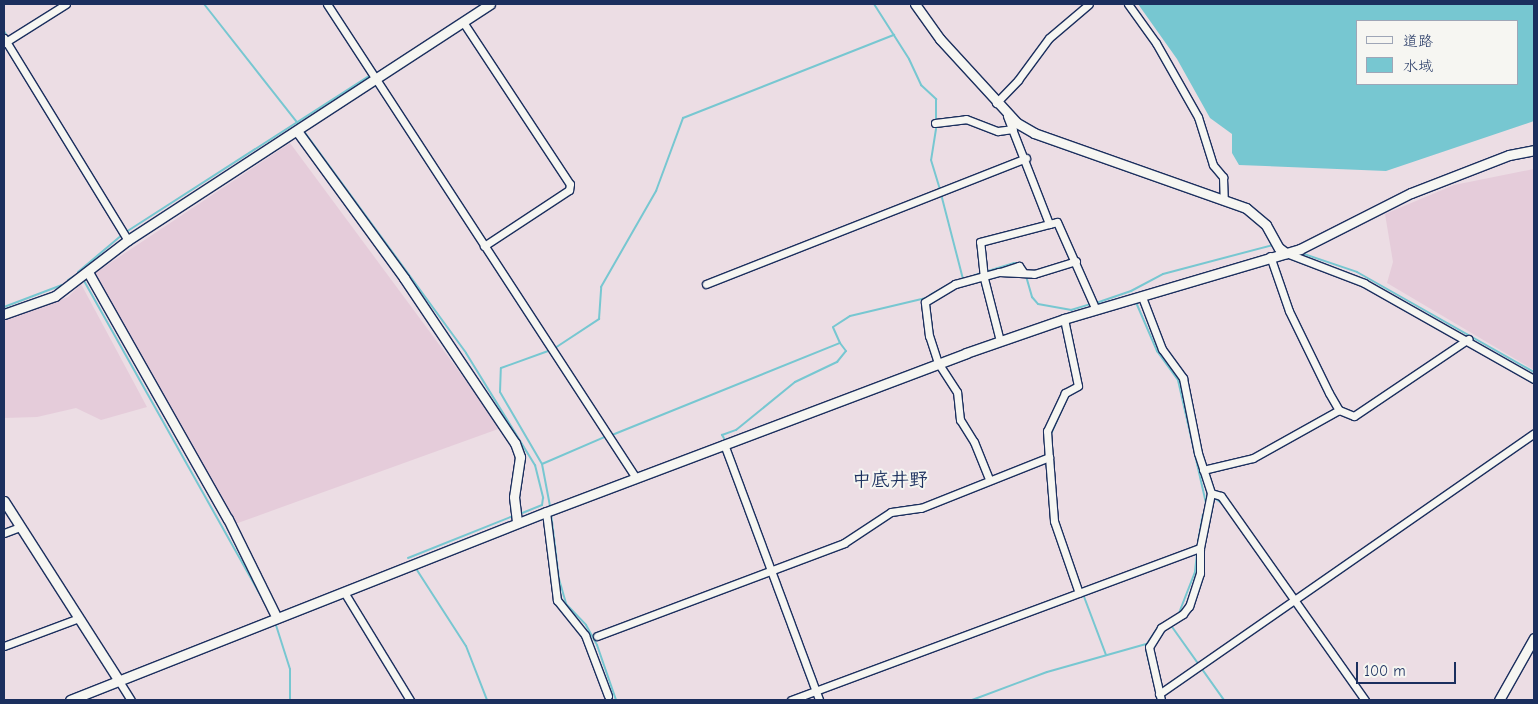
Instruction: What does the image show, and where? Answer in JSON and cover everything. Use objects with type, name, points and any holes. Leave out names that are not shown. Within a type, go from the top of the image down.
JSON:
[{"type":"street","points":[[66,4],[5,41],[128,240]]},
{"type":"street","points":[[327,4],[636,478]]},
{"type":"street","points":[[4,314],[55,296],[128,240],[298,131],[490,4]]},
{"type":"street","points":[[915,4],[940,39],[1007,116],[1026,158],[1049,224]]},
{"type":"street","points":[[996,103],[1018,80],[1049,38],[1089,4]]},
{"type":"street","points":[[1128,4],[1156,43],[1198,117],[1213,165],[1223,177],[1224,200]]},
{"type":"street","points":[[462,22],[570,184],[569,190],[484,246]]},
{"type":"street","points":[[1007,116],[1034,132],[1224,200],[1257,215],[1279,248],[1286,253],[1364,283],[1468,339],[1534,379]]},
{"type":"street","points":[[935,123],[966,119],[998,131],[1013,129]]},
{"type":"street","points":[[298,131],[404,278],[515,443],[520,458],[514,497],[517,523]]},
{"type":"street","points":[[70,700],[555,508],[938,363],[1064,319],[1314,244],[1411,193],[1509,155],[1534,150]]},
{"type":"street","points":[[706,284],[1026,158]]},
{"type":"street","points":[[1000,341],[984,278],[980,242],[1058,222],[1096,310]]},
{"type":"street","points":[[1270,256],[1289,311],[1339,410],[1354,416],[1362,414],[1468,339]]},
{"type":"street","points":[[989,479],[974,442],[960,420],[957,392],[938,363],[928,336],[925,302],[955,284],[984,278],[999,272],[1043,272],[1076,261]]},
{"type":"street","points":[[88,272],[228,519],[277,618]]},
{"type":"street","points":[[1142,296],[1162,349],[1183,378],[1203,470],[1211,493],[1200,548],[1200,573],[1185,612],[1161,628],[1151,641],[1149,653],[1160,697],[1534,433]]},
{"type":"street","points":[[1064,319],[1078,386],[1065,393],[1047,431],[1048,457],[1054,521],[1079,593]]},
{"type":"street","points":[[1203,470],[1253,458],[1339,410]]},
{"type":"street","points":[[724,444],[819,700]]},
{"type":"street","points":[[597,636],[844,543],[891,512],[921,508],[989,479],[1048,457]]},
{"type":"street","points":[[1211,493],[1221,496],[1365,700]]},
{"type":"street","points":[[4,501],[131,700]]},
{"type":"street","points":[[546,512],[556,600],[585,635],[608,696]]},
{"type":"street","points":[[4,533],[20,527]]},
{"type":"street","points":[[792,700],[1200,548]]},
{"type":"street","points":[[344,592],[410,700]]},
{"type":"street","points":[[4,646],[79,618]]},
{"type":"street","points":[[1499,700],[1534,638]]},
{"type":"shaded area","points":[[290,143],[501,428],[235,524],[95,273]]},
{"type":"shaded area","points":[[1534,169],[1534,370],[1387,283],[1393,262],[1385,214],[1454,185]]},
{"type":"shaded area","points":[[81,284],[147,407],[101,420],[76,408],[37,417],[4,418],[4,319],[68,297]]},
{"type":"water","points":[[1138,4],[1534,4],[1534,121],[1386,171],[1239,165],[1232,153],[1232,134],[1210,118],[1177,59]]},
{"type":"waterway","points":[[204,4],[300,126]]},
{"type":"waterway","points":[[874,4],[909,59],[921,85],[936,99],[936,129],[931,160],[940,189]]},
{"type":"waterway","points":[[4,31],[8,38]]},
{"type":"waterway","points":[[555,348],[599,319],[601,287],[656,191],[683,118],[894,35]]},
{"type":"waterway","points":[[126,232],[371,75]]},
{"type":"waterway","points":[[303,130],[466,353],[535,465],[543,498],[542,505],[520,514]]},
{"type":"waterway","points":[[941,194],[963,279]]},
{"type":"waterway","points":[[78,272],[122,235]]},
{"type":"waterway","points":[[1096,303],[1131,291],[1163,274],[1273,245]]},
{"type":"waterway","points":[[1301,253],[1357,272],[1534,372]]},
{"type":"waterway","points":[[975,275],[1014,263],[1021,263],[1025,269]]},
{"type":"waterway","points":[[68,280],[79,273]]},
{"type":"waterway","points":[[1026,276],[1032,297],[1038,304],[1071,310],[1091,304]]},
{"type":"waterway","points":[[83,279],[269,611]]},
{"type":"waterway","points":[[4,307],[62,285]]},
{"type":"waterway","points":[[930,295],[947,285]]},
{"type":"waterway","points":[[612,435],[840,343],[833,327],[850,316],[926,298]]},
{"type":"waterway","points":[[1135,300],[1157,351],[1178,380],[1206,503]]},
{"type":"waterway","points":[[725,440],[722,435],[736,430],[795,382],[837,362],[846,351],[840,343]]},
{"type":"waterway","points":[[550,506],[542,464],[500,392],[501,368],[551,350]]},
{"type":"waterway","points":[[1051,434],[1068,396],[1073,393]]},
{"type":"waterway","points":[[542,464],[607,436]]},
{"type":"waterway","points":[[1213,497],[1223,504]]},
{"type":"waterway","points":[[551,513],[559,579],[566,604],[586,625],[597,645],[616,700]]},
{"type":"waterway","points":[[1198,542],[1203,514]]},
{"type":"waterway","points":[[408,558],[513,516]]},
{"type":"waterway","points":[[1179,613],[1195,572],[1197,554]]},
{"type":"waterway","points":[[415,567],[466,646],[487,700]]},
{"type":"waterway","points":[[1083,594],[1106,655]]},
{"type":"waterway","points":[[275,622],[290,669],[290,700]]},
{"type":"waterway","points":[[1146,645],[1160,624]]},
{"type":"waterway","points":[[1170,624],[1224,700]]},
{"type":"waterway","points":[[972,700],[1047,672],[1146,644]]},
{"type":"waterway","points":[[1146,650],[1156,691]]},
{"type":"district","name":"中底井野","points":[[890,481]]}]
